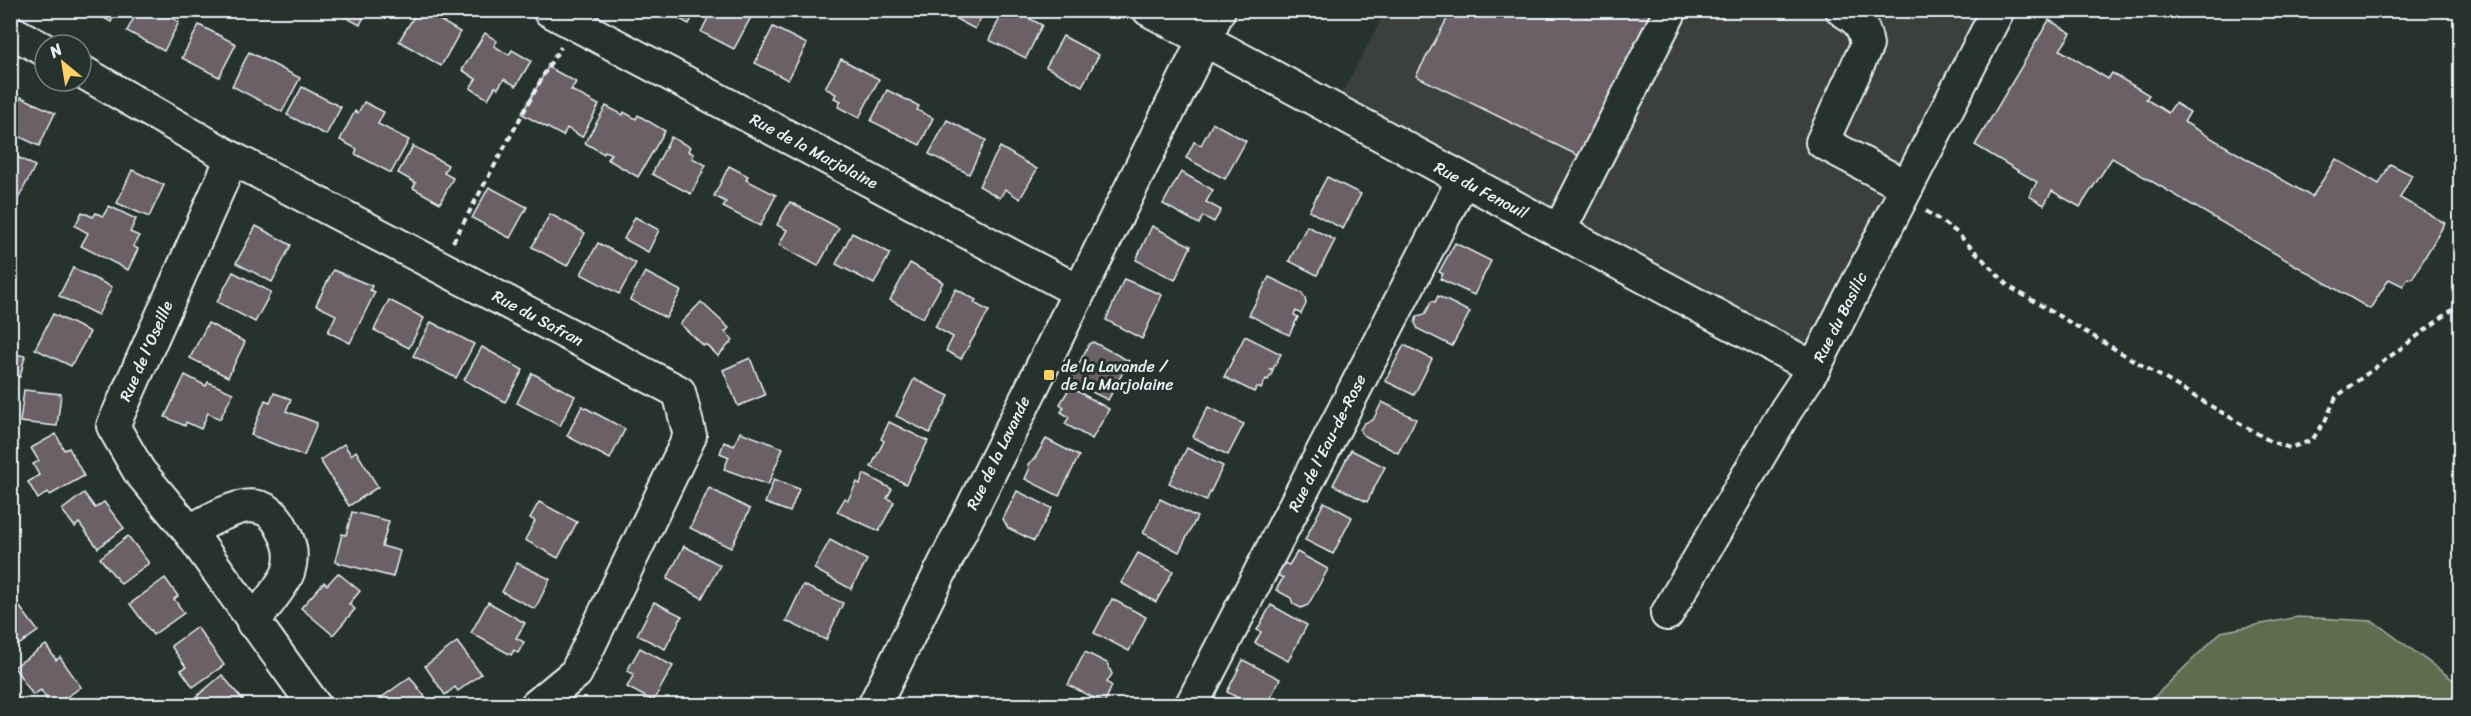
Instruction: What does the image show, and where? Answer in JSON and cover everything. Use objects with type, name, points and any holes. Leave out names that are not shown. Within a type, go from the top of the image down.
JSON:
[{"type":"street","points":[[10,21],[18,10]]},
{"type":"street","name":"Rue du Fenouil","points":[[1149,10],[1814,368]]},
{"type":"street","name":"Rue de la Lavande","points":[[874,705],[1219,10]]},
{"type":"street","points":[[1559,231],[1671,10]]},
{"type":"street","points":[[1842,10],[1852,16],[1865,30],[1867,45],[1822,142],[1905,191]]},
{"type":"street","name":"Rue du Basilic","points":[[1667,614],[1786,410],[1814,368],[1998,10]]},
{"type":"street","name":"Rue de la Marjolaine","points":[[562,17],[1078,291]]},
{"type":"street","points":[[10,31],[33,43]]},
{"type":"street","name":"Rue du Safran","points":[[93,78],[232,158],[679,392],[690,436],[576,673],[536,705]]},
{"type":"street","name":"Rue de l'Oseille","points":[[232,158],[113,426],[139,471],[189,531],[253,623],[315,705]]},
{"type":"street","name":"Rue de l'Eau-de-Rose","points":[[1191,705],[1463,180]]},
{"type":"street","points":[[189,531],[240,506],[262,507],[279,521],[291,546],[289,572],[253,623]]},
{"type":"path","points":[[440,267],[548,67],[562,17]]},
{"type":"path","points":[[1905,191],[1955,231],[2010,287],[2270,441],[2290,448],[2312,440],[2325,422],[2336,398],[2460,304]]},
{"type":"shaded area","points":[[1386,11],[1998,11],[1814,368],[1333,110]]},
{"type":"green space","points":[[2297,617],[2373,621],[2460,685],[2460,705],[2146,705],[2221,632]]},
{"type":"building","points":[[90,10],[117,10],[111,22]]},
{"type":"building","points":[[138,10],[158,10],[179,22],[164,51],[127,31]]},
{"type":"building","points":[[346,10],[367,10],[360,25],[343,16]]},
{"type":"building","points":[[370,10],[400,10],[396,18],[384,11],[381,17]]},
{"type":"building","points":[[418,10],[440,10],[436,18],[460,32],[441,66],[399,41]]},
{"type":"building","points":[[662,10],[696,10],[689,24]]},
{"type":"building","points":[[712,10],[747,10],[753,13],[734,49],[701,32]]},
{"type":"building","points":[[939,10],[985,10],[975,29]]},
{"type":"building","points":[[1004,10],[1013,10],[1042,25],[1026,58],[989,40]]},
{"type":"building","points":[[1452,10],[1657,10],[1581,157],[1416,76]]},
{"type":"building","points":[[2049,20],[2071,33],[2060,50],[2108,79],[2112,73],[2149,95],[2146,99],[2168,113],[2175,103],[2190,112],[2184,122],[2312,197],[2336,159],[2379,184],[2390,164],[2412,175],[2400,198],[2445,223],[2412,279],[2408,278],[2403,286],[2389,279],[2370,309],[2112,158],[2080,207],[2052,191],[2044,205],[2029,196],[2037,182],[1975,145]]},
{"type":"building","points":[[199,25],[236,44],[219,77],[182,58]]},
{"type":"building","points":[[773,27],[807,44],[788,80],[755,63]]},
{"type":"building","points":[[485,33],[497,41],[494,46],[509,55],[512,50],[531,61],[516,86],[504,79],[498,88],[495,87],[488,99],[470,88],[476,79],[462,70]]},
{"type":"building","points":[[1063,36],[1099,55],[1082,86],[1046,67]]},
{"type":"building","points":[[249,52],[300,78],[282,112],[232,86]]},
{"type":"building","points":[[841,59],[879,79],[859,118],[838,107],[841,101],[834,98],[836,94],[825,88]]},
{"type":"building","points":[[548,67],[576,82],[571,90],[599,105],[582,137],[567,128],[563,136],[522,114]]},
{"type":"building","points":[[302,87],[341,107],[326,135],[287,115]]},
{"type":"building","points":[[887,90],[919,106],[917,110],[933,118],[920,145],[871,121]]},
{"type":"building","points":[[21,97],[55,113],[39,146],[10,132],[10,118]]},
{"type":"building","points":[[364,102],[384,112],[378,124],[409,140],[391,173],[355,154],[357,149],[340,140],[355,111],[358,113]]},
{"type":"building","points":[[606,106],[636,119],[638,115],[665,131],[638,177],[607,159],[611,154],[605,151],[604,154],[585,143]]},
{"type":"building","points":[[947,120],[986,140],[969,174],[929,154]]},
{"type":"building","points":[[1213,123],[1246,141],[1225,179],[1186,158],[1194,142],[1201,145]]},
{"type":"building","points":[[671,137],[690,147],[688,151],[694,154],[692,158],[706,165],[691,194],[652,174]]},
{"type":"building","points":[[413,146],[448,165],[444,173],[453,178],[440,203],[413,188],[416,183],[398,173]]},
{"type":"building","points":[[1000,147],[1037,169],[1020,199],[1005,189],[1000,198],[979,186]]},
{"type":"building","points":[[10,153],[35,166],[18,199],[10,195]]},
{"type":"building","points":[[729,166],[748,176],[746,180],[776,195],[760,226],[723,207],[726,202],[714,196]]},
{"type":"building","points":[[132,170],[164,185],[149,217],[117,203]]},
{"type":"building","points":[[1181,172],[1213,190],[1206,202],[1221,210],[1214,222],[1203,216],[1199,224],[1163,204]]},
{"type":"building","points":[[1327,177],[1361,194],[1343,229],[1309,211]]},
{"type":"building","points":[[489,187],[527,207],[510,238],[472,218]]},
{"type":"building","points":[[790,202],[839,228],[818,266],[779,245],[787,230],[777,225]]},
{"type":"building","points":[[109,206],[136,219],[130,232],[139,236],[133,246],[138,249],[128,270],[81,246],[88,233],[75,226],[82,212],[93,217],[96,213],[103,216]]},
{"type":"building","points":[[550,214],[585,233],[567,266],[532,247]]},
{"type":"building","points":[[635,217],[659,230],[648,252],[624,239]]},
{"type":"building","points":[[256,226],[291,245],[272,282],[236,263]]},
{"type":"building","points":[[1152,226],[1191,246],[1175,280],[1136,260]]},
{"type":"building","points":[[1307,226],[1335,240],[1317,275],[1289,261]]},
{"type":"building","points":[[852,233],[890,253],[874,284],[836,264]]},
{"type":"building","points":[[598,243],[636,263],[619,294],[581,274]]},
{"type":"building","points":[[1455,243],[1491,261],[1474,295],[1440,279],[1443,274],[1439,272]]},
{"type":"building","points":[[910,263],[943,282],[923,318],[890,300]]},
{"type":"building","points":[[73,268],[112,287],[98,315],[59,296]]},
{"type":"building","points":[[333,270],[372,286],[370,290],[375,292],[350,343],[328,332],[336,315],[316,305]]},
{"type":"building","points":[[233,272],[271,292],[255,322],[217,302]]},
{"type":"building","points":[[645,272],[681,291],[666,318],[630,300]]},
{"type":"building","points":[[1269,277],[1302,293],[1305,298],[1306,304],[1301,314],[1296,311],[1294,315],[1298,317],[1289,335],[1249,315]]},
{"type":"building","points":[[1124,279],[1162,295],[1142,339],[1106,320]]},
{"type":"building","points":[[956,289],[976,300],[974,303],[989,311],[961,359],[946,351],[953,337],[935,327]]},
{"type":"building","points":[[1438,296],[1470,312],[1452,346],[1418,329],[1415,323],[1417,316],[1425,314],[1432,301],[1435,302]]},
{"type":"building","points":[[389,300],[424,318],[409,348],[374,330]]},
{"type":"building","points":[[701,302],[729,328],[725,332],[733,340],[718,356],[680,324]]},
{"type":"building","points":[[53,314],[90,332],[71,366],[35,349]]},
{"type":"building","points":[[431,322],[474,344],[456,378],[413,356]]},
{"type":"building","points":[[208,323],[245,342],[228,377],[190,358]]},
{"type":"building","points":[[1245,336],[1281,354],[1273,369],[1270,369],[1273,371],[1268,380],[1266,379],[1261,389],[1257,387],[1254,392],[1224,377]]},
{"type":"building","points":[[1093,342],[1129,361],[1108,400],[1070,381],[1089,344]]},
{"type":"building","points":[[1404,345],[1432,359],[1414,395],[1385,381]]},
{"type":"building","points":[[482,347],[523,370],[505,402],[464,380]]},
{"type":"building","points":[[10,353],[25,356],[20,377],[10,374]]},
{"type":"building","points":[[750,358],[765,395],[738,406],[723,370]]},
{"type":"building","points":[[532,373],[575,396],[560,426],[517,403]]},
{"type":"building","points":[[185,375],[206,386],[208,382],[233,393],[220,419],[208,413],[201,429],[186,422],[185,426],[165,417]]},
{"type":"building","points":[[914,379],[949,396],[930,433],[896,416]]},
{"type":"building","points":[[1070,387],[1109,409],[1092,439],[1065,424],[1069,417],[1061,412],[1064,407],[1060,404]]},
{"type":"building","points":[[24,390],[61,394],[57,426],[20,422]]},
{"type":"building","points":[[274,393],[291,399],[286,411],[317,423],[304,456],[251,435],[265,400],[270,402]]},
{"type":"building","points":[[1382,402],[1416,419],[1398,453],[1363,435],[1360,430],[1364,423],[1373,420]]},
{"type":"building","points":[[582,406],[625,429],[610,459],[567,436]]},
{"type":"building","points":[[1208,407],[1244,424],[1228,455],[1193,437]]},
{"type":"building","points":[[889,422],[928,441],[906,484],[871,467],[884,441],[881,439]]},
{"type":"building","points":[[740,432],[783,448],[768,485],[724,469],[729,457],[720,453],[724,442],[734,446]]},
{"type":"building","points":[[56,434],[64,450],[69,448],[84,476],[38,499],[28,482],[39,475],[33,464],[39,461],[31,448]]},
{"type":"building","points":[[1046,439],[1079,456],[1059,496],[1025,479],[1029,470],[1028,464],[1035,458]]},
{"type":"building","points":[[344,444],[351,455],[356,451],[378,487],[349,506],[320,460]]},
{"type":"building","points":[[1187,448],[1223,466],[1206,501],[1169,483]]},
{"type":"building","points":[[1351,450],[1385,467],[1367,502],[1333,485]]},
{"type":"building","points":[[864,474],[892,489],[887,498],[894,502],[879,531],[837,512],[845,498],[848,500],[857,482],[860,484]]},
{"type":"building","points":[[774,479],[799,489],[790,512],[765,503]]},
{"type":"building","points":[[709,488],[750,509],[731,548],[690,528]]},
{"type":"building","points":[[1017,491],[1052,508],[1034,541],[1008,528],[1003,519]]},
{"type":"building","points":[[84,493],[95,508],[104,502],[124,528],[98,548],[79,523],[75,527],[62,510]]},
{"type":"building","points":[[1160,499],[1197,517],[1179,552],[1143,533]]},
{"type":"building","points":[[539,502],[577,522],[558,558],[525,540],[535,521],[530,518]]},
{"type":"building","points":[[1324,502],[1352,517],[1333,554],[1305,540]]},
{"type":"building","points":[[352,512],[389,521],[382,546],[400,551],[393,577],[335,562],[342,534],[346,535]]},
{"type":"building","points":[[128,536],[149,563],[121,584],[100,558]]},
{"type":"building","points":[[830,540],[867,560],[851,589],[814,569]]},
{"type":"building","points":[[684,546],[720,565],[702,598],[667,579]]},
{"type":"building","points":[[1297,552],[1328,569],[1308,605],[1301,608],[1293,604],[1291,598],[1276,590],[1283,578],[1277,575],[1284,563],[1289,565]]},
{"type":"building","points":[[1138,553],[1173,571],[1156,602],[1121,583]]},
{"type":"building","points":[[517,563],[550,579],[535,609],[502,592]]},
{"type":"building","points":[[338,573],[360,591],[349,604],[355,609],[333,635],[301,608],[324,582],[327,585]]},
{"type":"building","points":[[165,578],[178,596],[174,599],[184,613],[153,635],[130,604]]},
{"type":"building","points":[[803,585],[843,603],[826,640],[786,621]]},
{"type":"building","points":[[10,594],[38,631],[10,651]]},
{"type":"building","points":[[1112,599],[1146,617],[1129,651],[1094,633]]},
{"type":"building","points":[[488,602],[525,623],[516,638],[524,642],[518,653],[514,650],[511,655],[471,633]]},
{"type":"building","points":[[654,602],[682,616],[665,649],[637,635]]},
{"type":"building","points":[[1271,605],[1307,625],[1288,661],[1255,643],[1261,632],[1257,630]]},
{"type":"building","points":[[197,627],[224,665],[193,687],[181,670],[186,667],[171,646]]},
{"type":"building","points":[[457,642],[481,674],[458,691],[455,687],[445,695],[425,666]]},
{"type":"building","points":[[46,645],[56,660],[60,657],[81,687],[54,706],[51,706],[41,690],[33,695],[14,667]]},
{"type":"building","points":[[640,648],[673,666],[653,701],[627,687],[634,674],[627,671]]},
{"type":"building","points":[[1085,652],[1107,663],[1112,674],[1107,682],[1112,686],[1104,703],[1068,685]]},
{"type":"building","points":[[1243,660],[1280,679],[1266,706],[1253,706],[1227,692]]},
{"type":"building","points":[[222,675],[248,706],[201,706],[203,704],[196,697]]},
{"type":"building","points":[[410,677],[432,706],[376,706],[374,703]]},
{"type":"place","name":"de la Lavande / de la Marjolaine","points":[[1049,375]]}]
